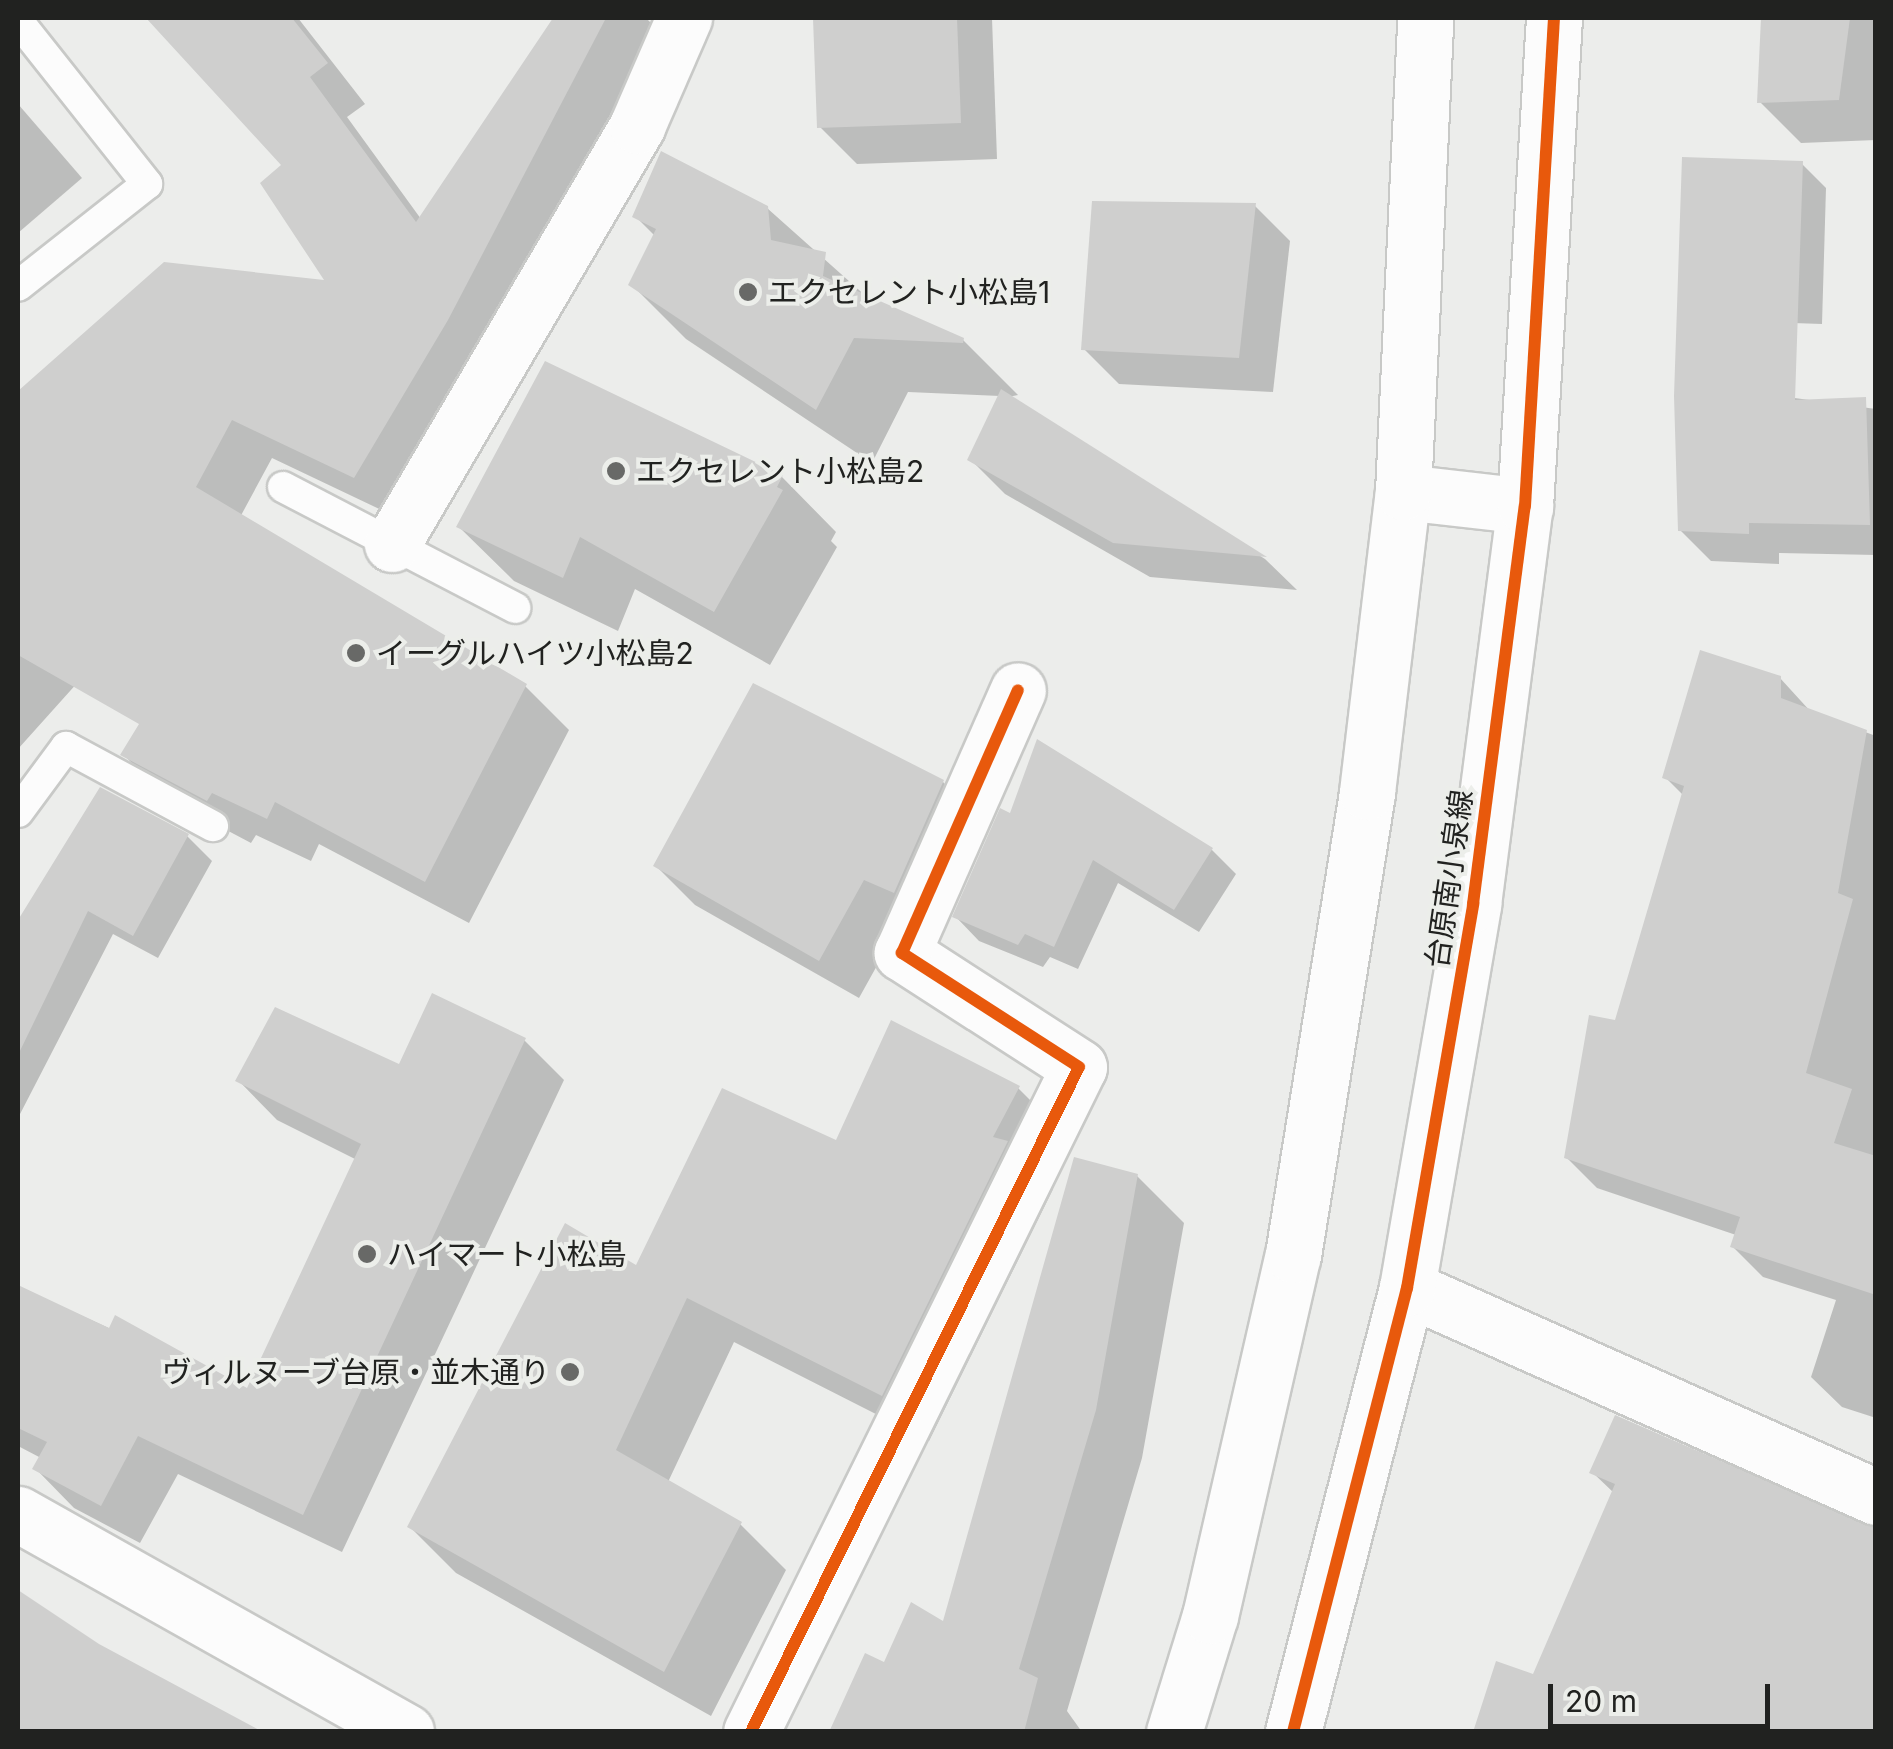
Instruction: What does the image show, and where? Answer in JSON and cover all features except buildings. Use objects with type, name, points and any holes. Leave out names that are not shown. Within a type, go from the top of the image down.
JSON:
[{"type":"street","points":[[392,544],[637,126],[684,18]]},
{"type":"street","points":[[1174,1732],[1210,1616],[1294,1255],[1366,792],[1403,492],[1424,18]]},
{"type":"street","name":"台原南小泉線","points":[[1293,1732],[1408,1288],[1472,904],[1525,506],[1554,18]]},
{"type":"street","points":[[1403,492],[1525,506]]},
{"type":"street","points":[[751,1732],[1079,1067],[902,953],[1018,690]]},
{"type":"street","points":[[1408,1288],[1876,1497]]},
{"type":"street","points":[[18,1514],[406,1732]]},
{"type":"lane","points":[[18,21],[147,184],[18,286]]},
{"type":"lane","points":[[283,486],[515,608]]},
{"type":"lane","points":[[18,812],[66,747],[213,826]]},
{"type":"cycle path","points":[[1293,1732],[1407,1288],[1473,904],[1525,506],[1554,18]]},
{"type":"cycle path","points":[[751,1732],[1079,1067],[902,953],[1018,690]]},
{"type":"place","name":"エクセレント小松島1","points":[[748,292]]},
{"type":"place","name":"エクセレント小松島2","points":[[616,471]]},
{"type":"place","name":"イーグルハイツ小松島2","points":[[356,653]]},
{"type":"place","name":"ハイマート小松島","points":[[367,1254]]},
{"type":"place","name":"ヴィルヌーブ台原・並木通り","points":[[570,1372]]}]
